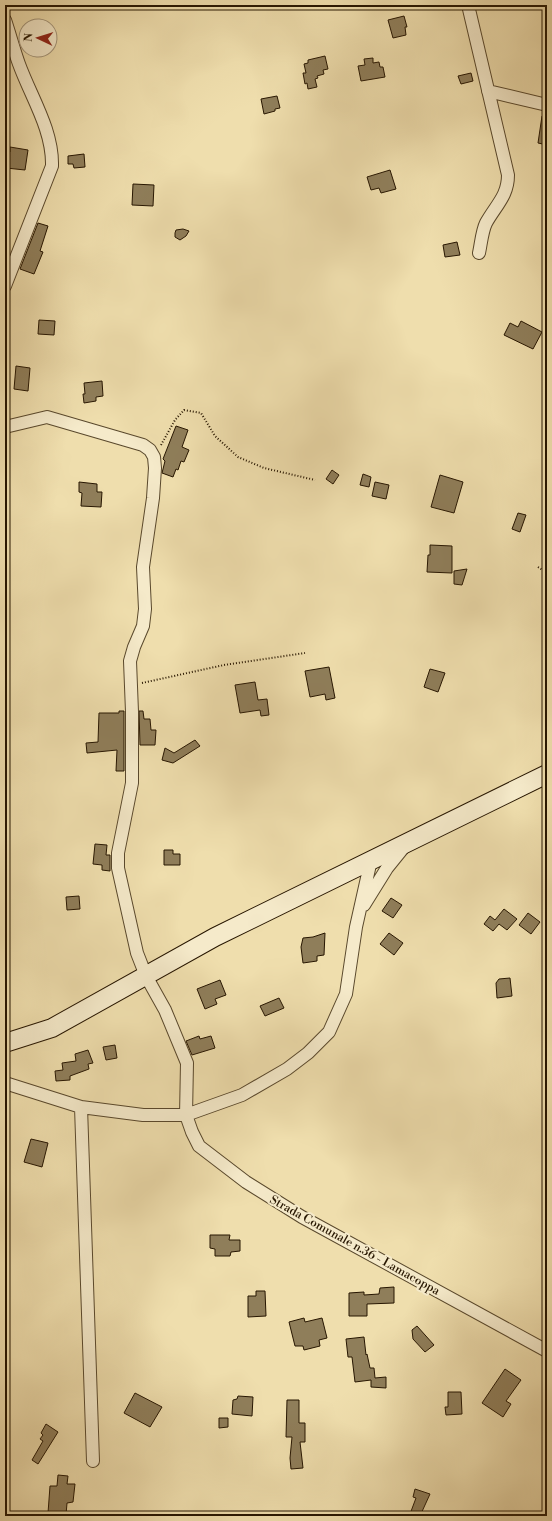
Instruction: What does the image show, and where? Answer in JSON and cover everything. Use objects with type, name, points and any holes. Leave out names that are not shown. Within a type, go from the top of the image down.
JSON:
[{"type":"main road","points":[[5,1042],[52,1028],[215,937],[547,774]]},
{"type":"street","points":[[468,5],[508,175],[508,187],[497,208],[486,224],[479,253]]},
{"type":"street","points":[[5,20],[19,64],[48,133],[52,151],[52,166],[5,286]]},
{"type":"street","points":[[488,91],[547,105]]},
{"type":"street","points":[[5,427],[47,417],[142,445],[150,450],[154,457],[155,468],[153,498],[143,567],[145,609],[143,626],[130,661],[132,783],[118,853],[118,868],[137,953],[146,976],[165,1010],[187,1063],[186,1115]]},
{"type":"street","points":[[356,927],[366,900],[387,868],[408,842]]},
{"type":"street","points":[[5,1084],[81,1107],[144,1115],[186,1115],[242,1095],[281,1073],[308,1053],[328,1032],[346,994],[356,927],[371,860]]},
{"type":"street","points":[[81,1107],[93,1461]]},
{"type":"street","name":"Strada Comunale n.36 - Lamacoppa","points":[[186,1115],[199,1146],[246,1182],[302,1217],[547,1351]]},
{"type":"path","points":[[154,457],[175,420],[184,410],[201,413],[215,436],[238,457],[264,468],[315,480]]},
{"type":"path","points":[[538,567],[547,573]]},
{"type":"path","points":[[131,686],[224,665],[305,653]]},
{"type":"building","points":[[404,16],[407,27],[405,27],[406,35],[393,38],[388,20]]},
{"type":"building","points":[[325,56],[328,69],[323,70],[324,74],[317,76],[318,78],[315,79],[317,87],[308,89],[307,83],[305,84],[303,73],[306,73],[304,64],[308,63],[308,60]]},
{"type":"building","points":[[373,58],[373,63],[379,62],[380,67],[383,67],[385,77],[361,81],[358,66],[365,65],[364,59]]},
{"type":"building","points":[[471,73],[473,81],[461,84],[458,76]]},
{"type":"building","points":[[277,96],[280,108],[264,114],[261,99]]},
{"type":"building","points":[[542,116],[547,117],[547,145],[538,143]]},
{"type":"building","points":[[10,147],[28,150],[25,170],[6,168]]},
{"type":"building","points":[[84,154],[85,167],[74,168],[73,164],[68,164],[68,156]]},
{"type":"building","points":[[390,170],[396,189],[381,193],[379,188],[371,190],[367,177]]},
{"type":"building","points":[[133,184],[154,185],[153,206],[132,205]]},
{"type":"building","points":[[38,223],[48,226],[40,251],[43,252],[34,274],[20,269]]},
{"type":"building","points":[[183,229],[189,231],[186,236],[180,240],[175,237],[175,233],[176,230]]},
{"type":"building","points":[[457,242],[460,255],[445,257],[443,245]]},
{"type":"building","points":[[39,320],[55,321],[54,335],[38,334]]},
{"type":"building","points":[[521,321],[542,332],[533,349],[504,335],[510,323],[518,327]]},
{"type":"building","points":[[16,366],[30,368],[28,391],[14,389]]},
{"type":"building","points":[[102,381],[103,396],[96,397],[96,401],[84,403],[84,383]]},
{"type":"building","points":[[176,426],[188,430],[182,447],[189,450],[184,462],[181,461],[178,470],[176,469],[173,477],[162,473],[165,461],[163,459]]},
{"type":"building","points":[[332,470],[339,475],[333,484],[326,479]]},
{"type":"building","points":[[363,474],[371,477],[369,487],[360,485]]},
{"type":"building","points":[[440,475],[463,482],[454,513],[431,507]]},
{"type":"building","points":[[79,482],[97,484],[97,492],[102,492],[101,507],[81,506],[82,493],[79,492]]},
{"type":"building","points":[[375,482],[389,485],[386,499],[372,496]]},
{"type":"building","points":[[518,513],[526,515],[520,532],[512,529]]},
{"type":"building","points":[[430,545],[452,546],[452,573],[427,572]]},
{"type":"building","points":[[467,569],[462,585],[454,584],[454,571]]},
{"type":"building","points":[[329,667],[335,698],[326,700],[325,694],[310,697],[305,671]]},
{"type":"building","points":[[430,669],[445,673],[438,692],[424,687]]},
{"type":"building","points":[[255,682],[258,700],[267,699],[269,715],[261,716],[260,710],[240,713],[235,685]]},
{"type":"building","points":[[119,711],[124,711],[124,771],[116,771],[117,750],[87,753],[86,743],[98,742],[99,713],[119,713]]},
{"type":"building","points":[[139,711],[143,711],[144,719],[150,719],[151,730],[156,730],[155,745],[140,745]]},
{"type":"building","points":[[195,740],[200,746],[173,763],[162,760],[165,748],[174,753]]},
{"type":"building","points":[[95,844],[107,845],[106,855],[110,855],[110,871],[102,870],[102,865],[93,864]]},
{"type":"building","points":[[164,850],[173,850],[173,854],[180,854],[180,865],[164,865]]},
{"type":"building","points":[[79,896],[80,909],[67,910],[66,897]]},
{"type":"building","points":[[391,898],[402,905],[393,918],[382,911]]},
{"type":"building","points":[[504,909],[517,919],[507,930],[499,924],[493,931],[484,924],[490,916],[495,920]]},
{"type":"building","points":[[528,913],[540,922],[531,934],[519,925]]},
{"type":"building","points":[[325,933],[324,955],[317,956],[317,961],[303,963],[301,947],[303,938],[313,937]]},
{"type":"building","points":[[389,933],[403,943],[394,955],[380,944]]},
{"type":"building","points":[[510,978],[512,996],[497,998],[496,983],[499,979]]},
{"type":"building","points":[[220,980],[226,995],[215,999],[217,1004],[205,1009],[197,989]]},
{"type":"building","points":[[279,998],[284,1008],[265,1016],[260,1006]]},
{"type":"building","points":[[199,1036],[200,1039],[211,1036],[215,1048],[192,1055],[186,1041]]},
{"type":"building","points":[[115,1045],[117,1058],[106,1060],[103,1047]]},
{"type":"building","points":[[88,1050],[93,1063],[88,1064],[89,1069],[70,1076],[70,1080],[56,1081],[55,1071],[63,1070],[62,1063],[76,1061],[75,1054]]},
{"type":"building","points":[[31,1139],[48,1143],[42,1167],[24,1162]]},
{"type":"building","points":[[210,1235],[230,1235],[229,1240],[240,1240],[240,1251],[231,1252],[230,1256],[215,1256],[215,1249],[210,1248]]},
{"type":"building","points":[[394,1287],[394,1303],[367,1304],[367,1316],[349,1316],[349,1293],[364,1292],[364,1295],[379,1294],[380,1288]]},
{"type":"building","points":[[256,1291],[265,1291],[266,1316],[248,1317],[248,1296],[256,1296]]},
{"type":"building","points":[[304,1318],[305,1322],[322,1318],[327,1338],[319,1340],[320,1346],[304,1350],[303,1346],[295,1346],[289,1322]]},
{"type":"building","points":[[417,1326],[434,1345],[425,1352],[413,1339],[412,1330]]},
{"type":"building","points":[[364,1337],[366,1355],[367,1354],[370,1368],[374,1368],[375,1378],[386,1377],[386,1388],[371,1387],[371,1380],[355,1382],[352,1357],[348,1357],[346,1339]]},
{"type":"building","points":[[505,1369],[521,1380],[506,1401],[511,1404],[503,1417],[482,1403]]},
{"type":"building","points":[[448,1392],[461,1392],[462,1414],[446,1415],[445,1407],[448,1407]]},
{"type":"building","points":[[135,1393],[162,1407],[150,1427],[124,1413]]},
{"type":"building","points":[[238,1396],[253,1397],[252,1416],[232,1414],[233,1400],[237,1399]]},
{"type":"building","points":[[287,1400],[299,1400],[299,1423],[305,1423],[305,1442],[300,1442],[303,1468],[291,1469],[290,1458],[292,1437],[286,1437]]},
{"type":"building","points":[[219,1418],[228,1418],[228,1427],[219,1428]]},
{"type":"building","points":[[46,1424],[58,1432],[38,1464],[32,1460],[43,1441],[40,1439],[43,1435],[41,1433]]},
{"type":"building","points":[[58,1475],[68,1476],[67,1484],[75,1484],[73,1502],[67,1503],[66,1515],[48,1513],[50,1486],[57,1486]]},
{"type":"building","points":[[415,1489],[430,1494],[420,1516],[410,1514],[416,1498],[413,1497]]}]
